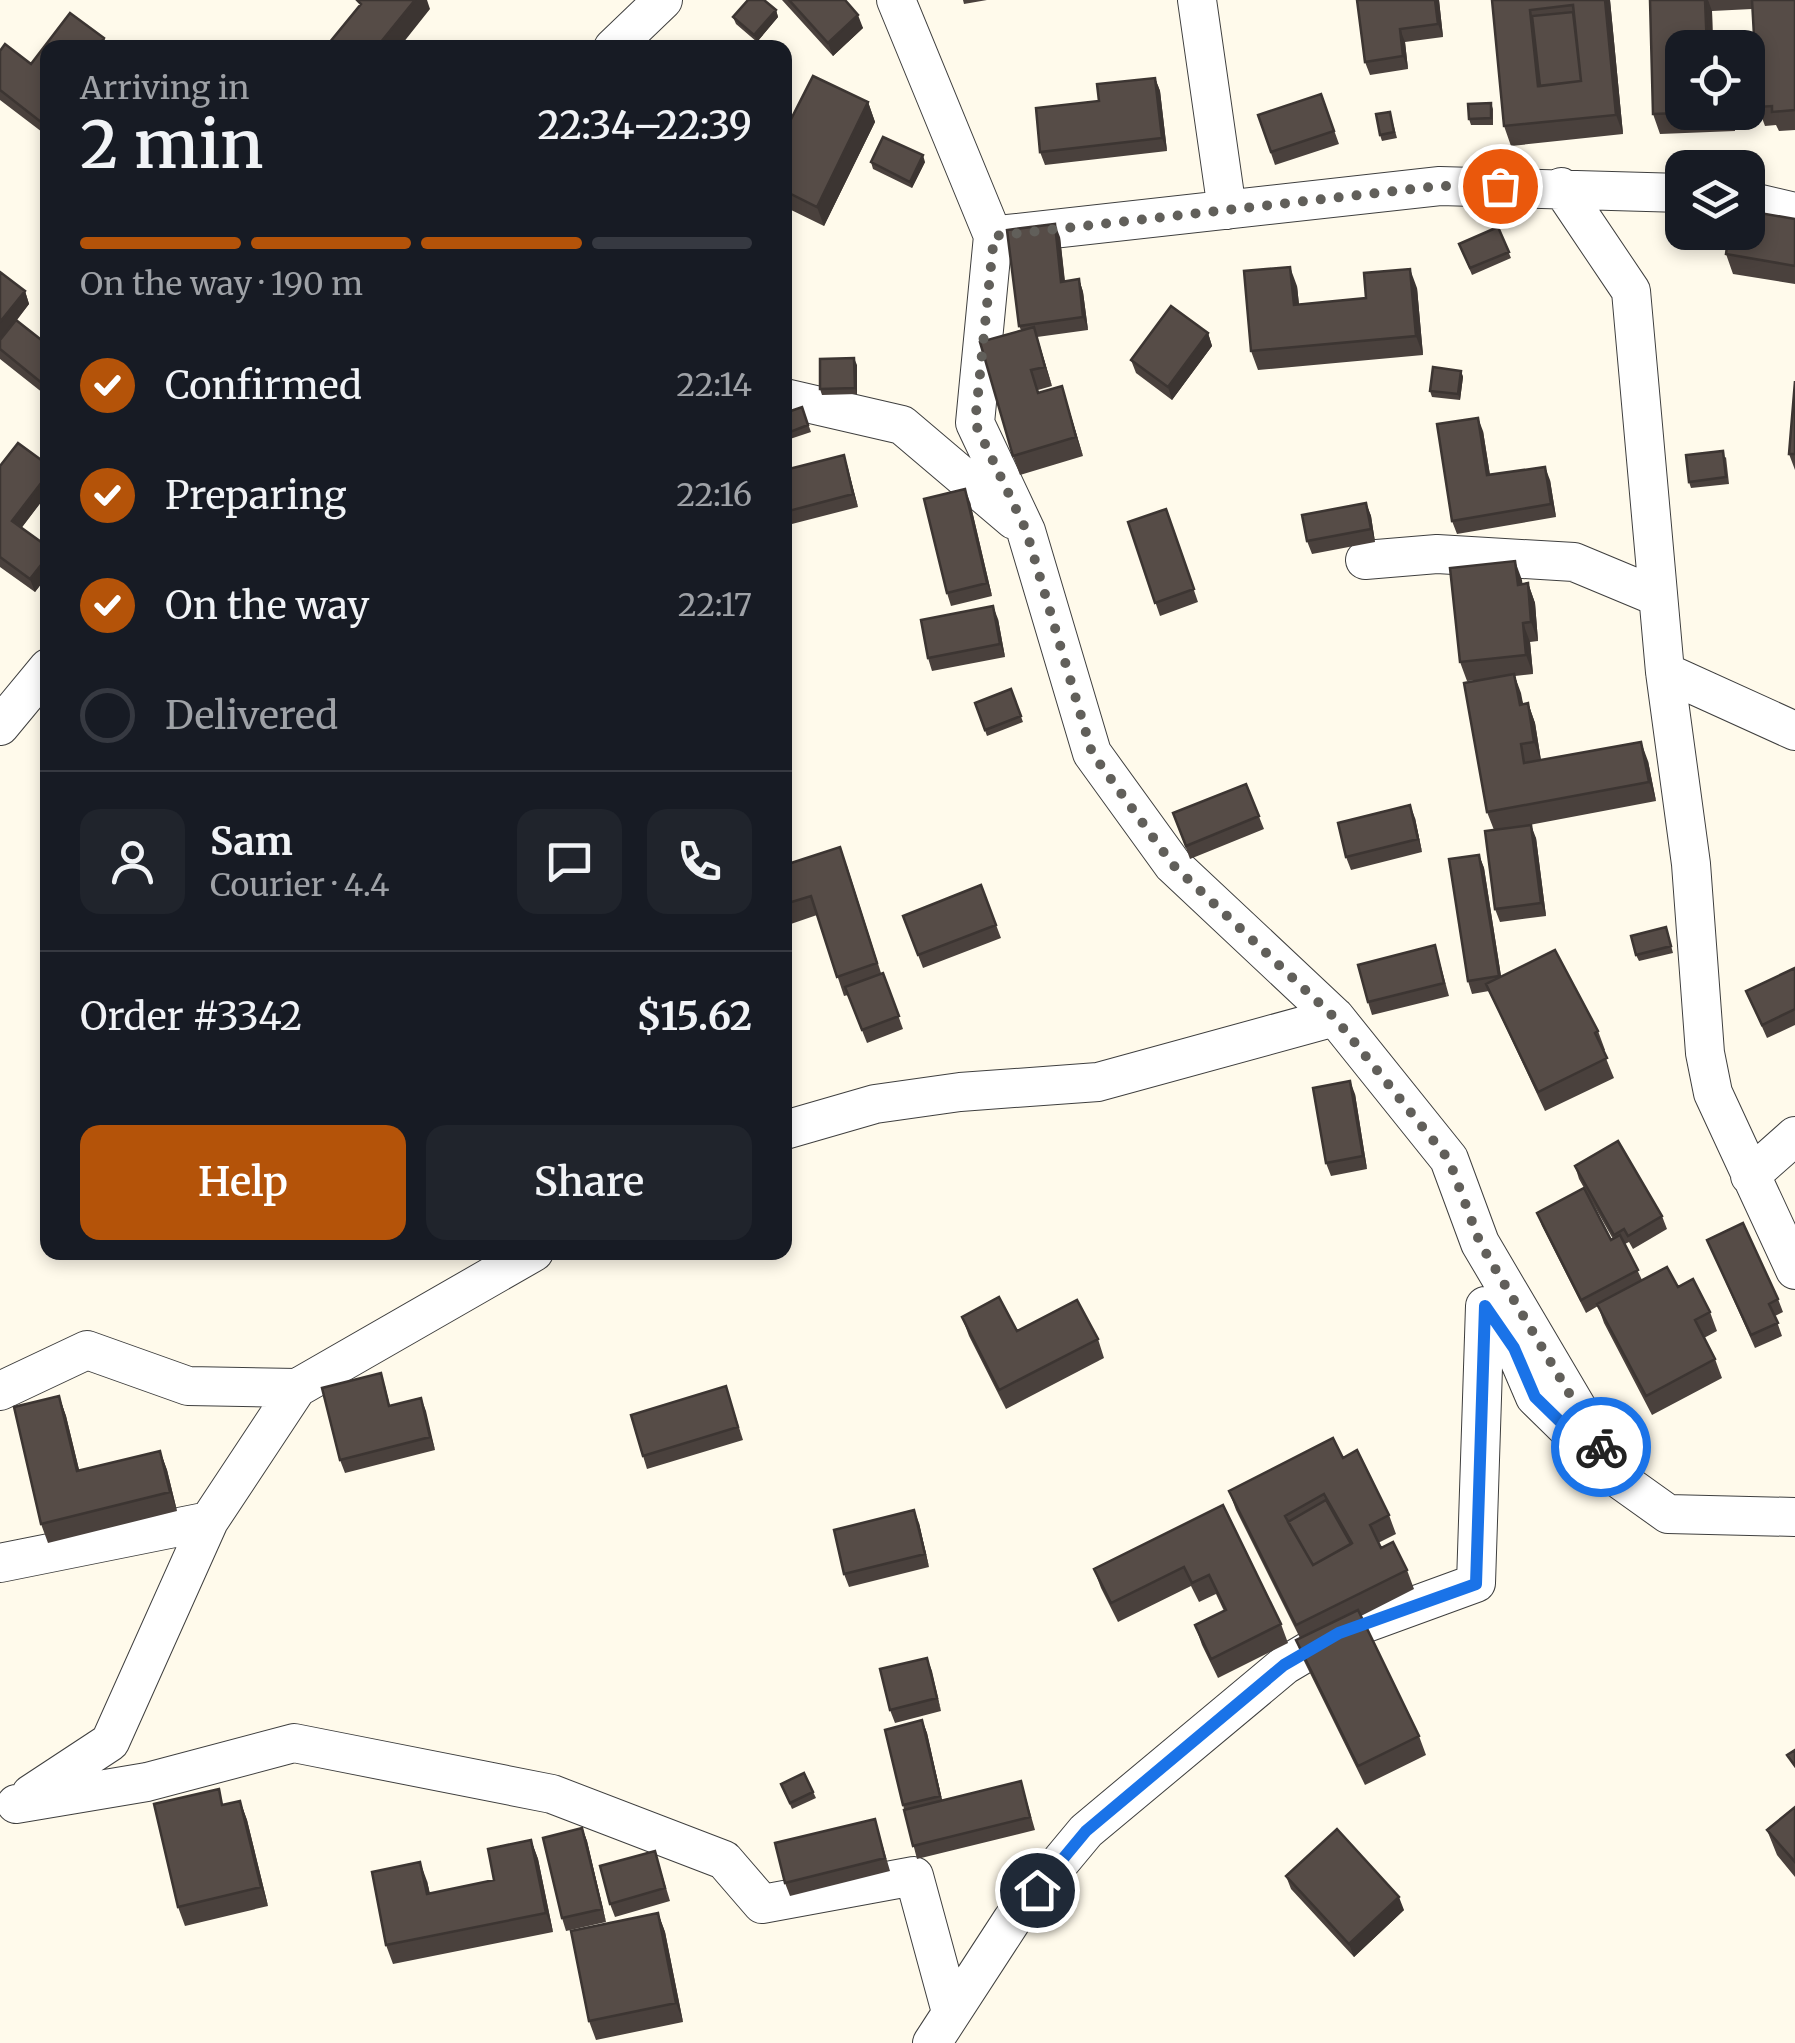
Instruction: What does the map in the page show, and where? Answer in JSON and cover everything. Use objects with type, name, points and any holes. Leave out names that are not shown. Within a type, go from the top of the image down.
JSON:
[{"type":"street","points":[[621,40],[663,0]]},
{"type":"street","points":[[896,0],[994,236],[975,423],[1026,530],[1092,753],[1173,865],[1335,1018],[1449,1160],[1480,1243],[1619,1479]]},
{"type":"street","points":[[1197,0],[1227,210]]},
{"type":"street","points":[[994,236],[1440,186],[1561,186],[1665,193]]},
{"type":"street","points":[[1561,186],[1631,291],[1665,672],[1691,864],[1705,1053],[1713,1094],[1795,1270]]},
{"type":"street","points":[[1765,205],[1795,212]]},
{"type":"street","points":[[792,400],[902,425],[1026,530]]},
{"type":"street","points":[[1365,560],[1438,554],[1574,562],[1658,596]]},
{"type":"street","points":[[1665,672],[1795,732]]},
{"type":"street","points":[[0,726],[40,678]]},
{"type":"street","points":[[792,1128],[875,1104],[960,1092],[1098,1082],[1335,1018]]},
{"type":"street","points":[[1750,1176],[1795,1136]]},
{"type":"street","points":[[8,1804],[110,1742],[209,1521],[297,1388],[520,1260]]},
{"type":"street","points":[[941,2028],[1012,1920],[1086,1831],[1284,1665],[1339,1633],[1476,1584],[1485,1306],[1514,1348],[1535,1397],[1619,1479],[1668,1514],[1795,1518]]},
{"type":"street","points":[[0,1391],[87,1350],[188,1386],[297,1388]]},
{"type":"street","points":[[0,1564],[209,1521]]},
{"type":"street","points":[[8,1804],[147,1782],[294,1743],[552,1794],[724,1860],[762,1904],[914,1876],[941,2028]]},
{"type":"building","points":[[357,0],[415,0],[382,40],[332,40],[361,4]]},
{"type":"building","points":[[748,0],[764,0],[776,10],[754,35],[733,17]]},
{"type":"building","points":[[789,0],[845,0],[858,15],[828,43]]},
{"type":"building","points":[[1357,0],[1435,0],[1438,24],[1400,29],[1403,56],[1365,62]]},
{"type":"building","points":[[1492,0],[1605,0],[1616,115],[1504,126]],"holes":[[[1573,5],[1581,81],[1538,86],[1530,10]]]},
{"type":"building","points":[[1650,0],[1705,0],[1706,30],[1665,30],[1665,114],[1653,114]]},
{"type":"building","points":[[1752,0],[1795,0],[1795,110],[1772,112],[1772,106],[1765,106],[1765,30],[1754,30]]},
{"type":"building","points":[[1573,12],[1581,81],[1540,86],[1532,16]]},
{"type":"building","points":[[70,13],[104,38],[103,40],[49,40]]},
{"type":"building","points":[[5,44],[31,64],[40,52],[40,121],[0,90],[0,51]]},
{"type":"building","points":[[813,76],[868,102],[817,207],[792,194],[792,117]]},
{"type":"building","points":[[1155,78],[1162,138],[1040,152],[1036,108],[1099,101],[1097,84]]},
{"type":"building","points":[[1321,94],[1334,131],[1271,152],[1258,115]]},
{"type":"building","points":[[1491,103],[1491,118],[1469,119],[1468,104]]},
{"type":"building","points":[[1390,112],[1394,132],[1380,135],[1376,114]]},
{"type":"building","points":[[883,137],[923,155],[910,182],[871,162]]},
{"type":"building","points":[[1765,214],[1795,219],[1795,266],[1726,254],[1727,250],[1765,250]]},
{"type":"building","points":[[1055,224],[1061,282],[1079,279],[1083,317],[1019,326],[1007,230]]},
{"type":"building","points":[[1498,227],[1509,252],[1470,268],[1459,244]]},
{"type":"building","points":[[1290,267],[1294,305],[1366,298],[1364,273],[1410,269],[1416,336],[1251,351],[1244,271]]},
{"type":"building","points":[[0,272],[25,291],[0,322]]},
{"type":"building","points":[[1171,306],[1208,333],[1168,387],[1131,360]]},
{"type":"building","points":[[16,320],[40,339],[40,382],[0,349],[0,340]]},
{"type":"building","points":[[1034,327],[1045,367],[1031,370],[1038,393],[1062,386],[1076,437],[1013,456],[980,342]]},
{"type":"building","points":[[854,358],[855,388],[820,389],[820,359]]},
{"type":"building","points":[[1433,367],[1461,371],[1458,394],[1430,391]]},
{"type":"building","points":[[1795,381],[1795,454],[1789,454]]},
{"type":"building","points":[[802,407],[808,425],[792,431],[792,411]]},
{"type":"building","points":[[1478,418],[1487,475],[1545,467],[1551,504],[1452,521],[1437,424]]},
{"type":"building","points":[[18,443],[40,459],[40,484],[12,521],[40,541],[40,566],[30,579],[0,557],[0,466]]},
{"type":"building","points":[[1723,451],[1726,477],[1689,482],[1686,455]]},
{"type":"building","points":[[844,455],[853,494],[792,510],[792,468]]},
{"type":"building","points":[[965,489],[987,583],[947,593],[924,499]]},
{"type":"building","points":[[1366,503],[1371,529],[1307,541],[1302,515]]},
{"type":"building","points":[[1166,509],[1194,589],[1155,603],[1128,522]]},
{"type":"building","points":[[1515,561],[1518,585],[1528,583],[1531,622],[1523,623],[1526,655],[1460,662],[1450,568]]},
{"type":"building","points":[[993,606],[1000,644],[928,658],[921,620]]},
{"type":"building","points":[[1514,674],[1520,705],[1528,703],[1534,742],[1521,744],[1524,763],[1641,742],[1649,782],[1487,812],[1464,683]]},
{"type":"building","points":[[1011,689],[1021,716],[985,730],[975,703]]},
{"type":"building","points":[[1246,784],[1259,816],[1186,846],[1173,813]]},
{"type":"building","points":[[1410,805],[1418,839],[1346,857],[1338,823]]},
{"type":"building","points":[[1531,825],[1541,903],[1495,909],[1485,831]]},
{"type":"building","points":[[840,847],[877,963],[837,977],[811,896],[792,902],[792,863]]},
{"type":"building","points":[[1479,855],[1499,976],[1468,981],[1449,859]]},
{"type":"building","points":[[981,885],[996,925],[918,955],[903,916]]},
{"type":"building","points":[[1666,927],[1671,946],[1636,955],[1631,936]]},
{"type":"building","points":[[1435,945],[1444,983],[1368,1002],[1358,965]]},
{"type":"building","points":[[1555,950],[1598,1031],[1595,1033],[1607,1058],[1538,1092],[1486,984]]},
{"type":"building","points":[[1795,968],[1795,1009],[1762,1025],[1746,991]]},
{"type":"building","points":[[883,973],[899,1016],[862,1030],[845,987]]},
{"type":"building","points":[[1350,1081],[1363,1156],[1326,1163],[1313,1088]]},
{"type":"building","points":[[1618,1141],[1662,1216],[1628,1236],[1624,1229],[1614,1235],[1575,1166]]},
{"type":"building","points":[[1584,1188],[1611,1240],[1620,1235],[1638,1270],[1581,1300],[1537,1213]]},
{"type":"building","points":[[1743,1223],[1778,1299],[1769,1304],[1778,1323],[1751,1335],[1707,1240]]},
{"type":"building","points":[[1667,1267],[1678,1287],[1693,1279],[1710,1312],[1695,1320],[1715,1359],[1646,1396],[1597,1304]]},
{"type":"building","points":[[999,1297],[1017,1331],[1077,1300],[1098,1339],[999,1390],[962,1317]]},
{"type":"building","points":[[381,1373],[389,1406],[421,1398],[430,1437],[340,1460],[322,1388]]},
{"type":"building","points":[[726,1386],[738,1427],[643,1456],[631,1415]]},
{"type":"building","points":[[59,1396],[77,1471],[160,1451],[170,1492],[41,1524],[14,1407]]},
{"type":"building","points":[[1333,1438],[1343,1458],[1357,1450],[1389,1515],[1370,1525],[1381,1548],[1393,1542],[1407,1570],[1296,1625],[1229,1491]],"holes":[[[1324,1494],[1352,1543],[1313,1565],[1285,1516]]]},
{"type":"building","points":[[1326,1500],[1351,1544],[1313,1565],[1288,1522]]},
{"type":"building","points":[[1223,1505],[1281,1624],[1211,1659],[1195,1625],[1226,1610],[1209,1575],[1192,1583],[1184,1567],[1111,1603],[1094,1569]]},
{"type":"building","points":[[914,1510],[925,1554],[844,1574],[834,1530]]},
{"type":"building","points":[[1358,1610],[1419,1736],[1358,1766],[1296,1640]]},
{"type":"building","points":[[927,1658],[937,1698],[890,1710],[880,1669]]},
{"type":"building","points":[[922,1720],[940,1796],[903,1805],[885,1730]]},
{"type":"building","points":[[1795,1750],[1795,1766],[1787,1755]]},
{"type":"building","points":[[804,1773],[813,1792],[790,1803],[781,1784]]},
{"type":"building","points":[[1021,1781],[1030,1817],[913,1846],[904,1810]]},
{"type":"building","points":[[219,1789],[222,1805],[240,1801],[261,1887],[178,1907],[154,1804]]},
{"type":"building","points":[[1795,1807],[1795,1862],[1767,1830]]},
{"type":"building","points":[[875,1819],[885,1858],[785,1883],[775,1843]]},
{"type":"building","points":[[582,1828],[602,1909],[562,1918],[543,1838]]},
{"type":"building","points":[[1337,1829],[1399,1897],[1349,1944],[1286,1876]]},
{"type":"building","points":[[531,1840],[546,1913],[386,1945],[372,1872],[420,1862],[427,1894],[494,1880],[488,1849]]},
{"type":"building","points":[[655,1851],[665,1888],[610,1904],[600,1866]]},
{"type":"building","points":[[658,1913],[676,2003],[589,2021],[571,1931]]},
{"type":"way so far","points":[[1500,186],[1440,186],[994,236],[975,423],[1026,530],[1092,753],[1173,865],[1335,1018],[1449,1160],[1480,1243],[1601,1447]]},
{"type":"route","points":[[1037,1890],[1086,1831],[1284,1665],[1339,1633],[1476,1584],[1485,1306],[1514,1348],[1535,1397],[1619,1479],[1601,1447]]}]
